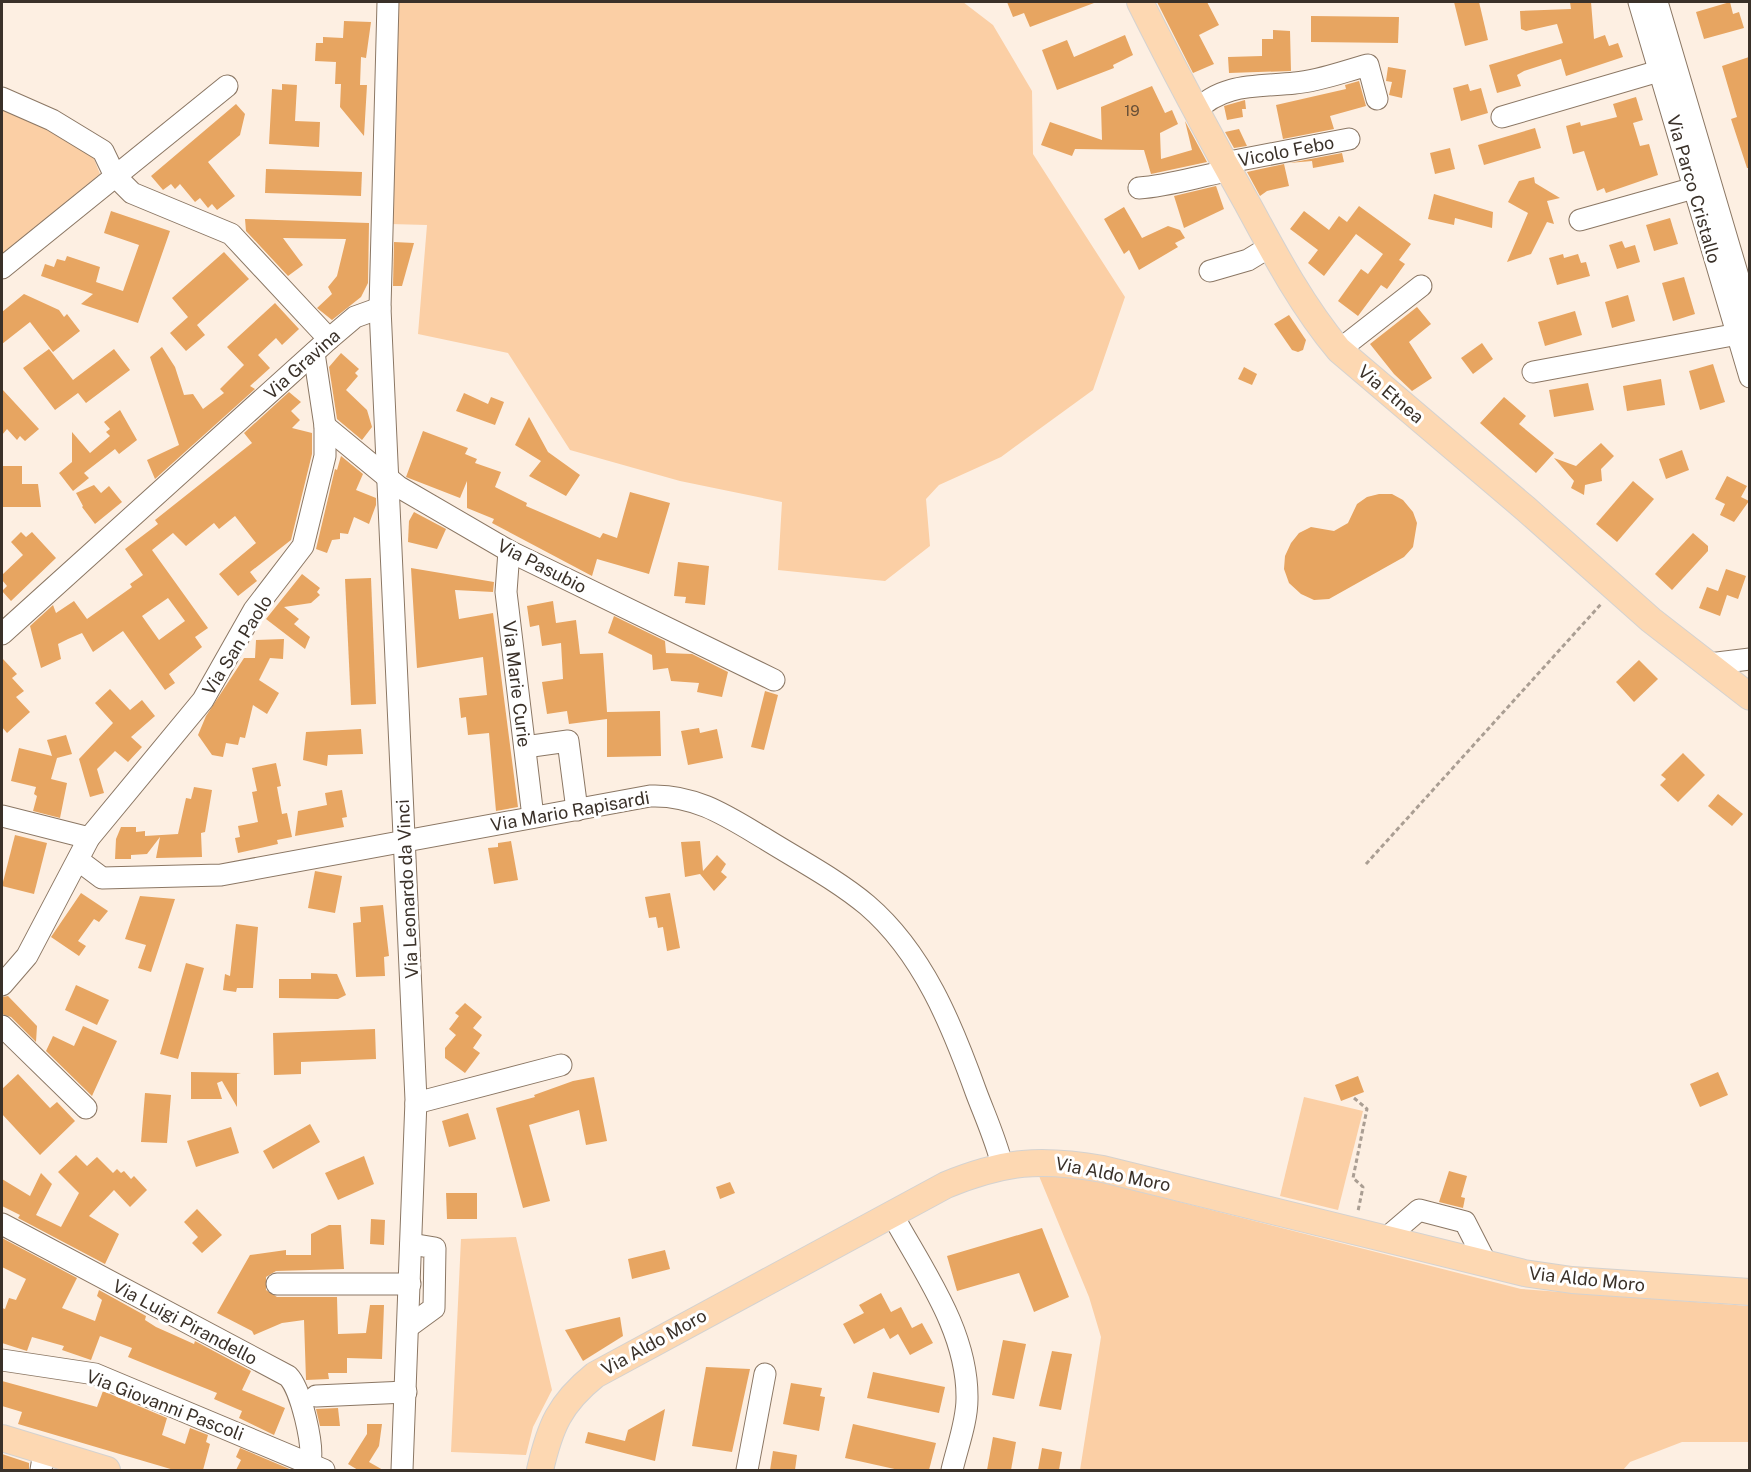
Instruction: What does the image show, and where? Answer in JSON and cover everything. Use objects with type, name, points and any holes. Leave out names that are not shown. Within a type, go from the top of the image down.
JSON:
[{"type":"main road","name":"Via Etnea","points":[[1140,2],[1195,112],[1271,246],[1323,330],[1339,350],[1609,595],[1708,664],[1749,697]]},
{"type":"main road","name":"Via Aldo Moro","points":[[540,1470],[546,1443],[560,1409],[595,1375],[946,1185],[1002,1165],[1043,1161],[1103,1169],[1487,1265],[1572,1280],[1749,1292]]},
{"type":"main road","points":[[2,1438],[43,1461],[107,1470]]},
{"type":"street","points":[[380,308],[388,2]]},
{"type":"street","name":"Via Parco Cristallo","points":[[1639,2],[1694,188],[1743,333],[1749,377]]},
{"type":"street","name":"Via Parco Cristallo","points":[[1657,2],[1749,317]]},
{"type":"street","points":[[1195,112],[1204,102],[1229,90],[1260,83],[1297,83],[1368,65],[1377,99]]},
{"type":"street","points":[[1502,117],[1659,71]]},
{"type":"street","points":[[2,268],[227,86]]},
{"type":"street","points":[[2,98],[52,120],[103,151],[115,176],[132,193],[231,234],[322,346]]},
{"type":"street","name":"Vicolo Febo","points":[[1139,188],[1158,187],[1226,167],[1349,139]]},
{"type":"street","points":[[1580,220],[1694,188]]},
{"type":"street","points":[[1210,271],[1248,260],[1271,246]]},
{"type":"street","points":[[1339,350],[1420,286]]},
{"type":"street","name":"Via Gravina","points":[[2,634],[355,317],[380,308]]},
{"type":"street","name":"Via Leonardo da Vinci","points":[[380,308],[416,1103],[402,1470]]},
{"type":"street","points":[[1533,372],[1743,333]]},
{"type":"street","name":"Via San Paolo","points":[[2,985],[27,956],[89,838],[203,700],[254,610],[303,546],[325,456],[322,346]]},
{"type":"street","name":"Via Pasubio","points":[[325,426],[399,487],[509,550],[774,680]]},
{"type":"street","name":"Via Marie Curie","points":[[509,550],[506,592],[533,817]]},
{"type":"street","points":[[1708,664],[1749,659]]},
{"type":"street","points":[[525,747],[568,741],[577,810]]},
{"type":"street","name":"Via Mario Rapisardi","points":[[78,860],[102,878],[221,875],[405,839],[650,796],[689,799],[723,814],[818,871],[867,906],[901,943],[928,980],[962,1052],[1002,1165]]},
{"type":"street","points":[[2,816],[89,838]]},
{"type":"street","points":[[2,1026],[86,1108]]},
{"type":"street","points":[[416,1103],[561,1065]]},
{"type":"street","points":[[1384,1240],[1419,1209],[1465,1222],[1487,1265]]},
{"type":"street","points":[[892,1214],[944,1308],[957,1338],[966,1373],[967,1401],[952,1470]]},
{"type":"street","name":"Via Luigi Pirandello","points":[[2,1224],[288,1376],[294,1382],[299,1397],[317,1467]]},
{"type":"street","points":[[408,1327],[434,1308],[435,1248],[411,1244]]},
{"type":"street","points":[[277,1284],[410,1284]]},
{"type":"street","name":"Via Giovanni Pascoli","points":[[2,1360],[95,1374],[317,1467]]},
{"type":"street","points":[[747,1470],[765,1374]]},
{"type":"street","points":[[316,1396],[406,1392]]},
{"type":"path","points":[[1366,864],[1609,595]]},
{"type":"path","points":[[1354,1098],[1367,1109],[1353,1178],[1363,1187],[1357,1215]]},
{"type":"shaded area","points":[[398,2],[963,2],[993,25],[1032,91],[1033,154],[1125,297],[1093,390],[1001,457],[939,485],[926,499],[930,546],[885,581],[778,570],[782,502],[680,481],[570,450],[508,353],[418,334],[427,225],[390,224]]},
{"type":"shaded area","points":[[2,104],[90,149],[100,174],[2,255]]},
{"type":"shaded area","points":[[1304,1097],[1363,1111],[1338,1210],[1280,1196]]},
{"type":"shaded area","points":[[1039,1176],[1094,1180],[1521,1289],[1749,1306],[1749,1442],[1682,1442],[1630,1462],[1623,1470],[1080,1470],[1101,1337],[1089,1297]]},
{"type":"shaded area","points":[[516,1237],[552,1390],[533,1427],[526,1455],[451,1452],[461,1239]]},
{"type":"building","points":[[1007,2],[1094,3],[1030,27],[1024,13],[1013,17]]},
{"type":"building","points":[[1157,2],[1207,2],[1219,25],[1199,35],[1214,64],[1193,73]]},
{"type":"building","points":[[1454,2],[1479,2],[1488,40],[1465,46]]},
{"type":"building","points":[[1570,2],[1591,2],[1594,39],[1605,35],[1609,46],[1618,43],[1623,57],[1566,76],[1561,59],[1524,71],[1517,75],[1521,86],[1497,93],[1489,65],[1563,43],[1557,24],[1526,31],[1521,29],[1520,11],[1571,9]]},
{"type":"building","points":[[1730,2],[1733,14],[1739,12],[1744,28],[1704,39],[1696,12]]},
{"type":"building","points":[[1311,16],[1399,17],[1398,43],[1311,42]]},
{"type":"building","points":[[344,21],[371,22],[366,58],[361,57],[360,85],[367,85],[364,136],[340,107],[341,84],[335,84],[336,62],[315,61],[316,43],[323,43],[323,37],[343,38]]},
{"type":"building","points":[[1273,30],[1290,31],[1291,71],[1229,73],[1228,57],[1262,56],[1262,39],[1273,39]]},
{"type":"building","points":[[1125,35],[1133,55],[1113,65],[1114,68],[1057,90],[1042,50],[1067,40],[1074,57]]},
{"type":"building","points":[[1749,57],[1749,168],[1747,168],[1731,119],[1737,117],[1722,66]]},
{"type":"building","points":[[1388,67],[1406,70],[1402,98],[1389,95],[1392,82],[1386,81]]},
{"type":"building","points":[[1359,81],[1366,106],[1330,116],[1334,129],[1283,139],[1276,105],[1346,89],[1345,85]]},
{"type":"building","points":[[282,84],[297,85],[295,121],[320,122],[319,147],[269,144],[272,89],[282,90]]},
{"type":"building","points":[[1468,84],[1470,91],[1481,88],[1488,113],[1461,121],[1453,88]]},
{"type":"building","points":[[1152,86],[1165,113],[1172,110],[1178,124],[1160,133],[1161,159],[1192,150],[1185,121],[1207,162],[1151,174],[1144,150],[1075,149],[1072,156],[1041,145],[1050,122],[1102,140],[1101,107]]},
{"type":"building","points":[[1636,97],[1643,120],[1633,123],[1640,146],[1649,144],[1658,175],[1606,193],[1604,188],[1597,191],[1584,151],[1573,154],[1566,126],[1580,122],[1581,126],[1617,117],[1613,104]]},
{"type":"building","points":[[1245,100],[1246,109],[1242,109],[1243,117],[1227,120],[1224,106]]},
{"type":"building","points":[[236,104],[245,114],[240,135],[208,162],[235,196],[217,210],[212,204],[208,208],[200,198],[195,202],[180,184],[175,189],[171,184],[163,190],[151,176]]},
{"type":"building","points":[[1535,128],[1541,148],[1484,165],[1478,145]]},
{"type":"building","points":[[1239,129],[1247,146],[1234,148],[1225,132]]},
{"type":"building","points":[[1450,148],[1455,169],[1435,174],[1430,153]]},
{"type":"building","points":[[1342,153],[1344,162],[1313,168],[1312,161],[1289,163]]},
{"type":"building","points":[[1284,164],[1289,186],[1267,191],[1260,196],[1247,172]]},
{"type":"building","points":[[266,169],[362,172],[361,196],[265,193]]},
{"type":"building","points":[[1534,177],[1535,183],[1560,198],[1547,201],[1554,224],[1547,222],[1531,254],[1507,262],[1528,213],[1508,202],[1519,181]]},
{"type":"building","points":[[1216,186],[1224,209],[1184,228],[1174,196]]},
{"type":"building","points":[[1434,194],[1493,212],[1492,228],[1455,218],[1454,225],[1428,219]]},
{"type":"building","points":[[1359,206],[1411,244],[1399,260],[1405,264],[1387,289],[1381,285],[1358,316],[1338,301],[1361,269],[1368,274],[1383,254],[1356,234],[1324,276],[1308,263],[1318,250],[1290,229],[1304,211],[1329,230],[1339,216],[1347,222]]},
{"type":"building","points":[[1124,207],[1142,238],[1168,226],[1180,230],[1185,238],[1175,243],[1178,247],[1139,270],[1129,250],[1124,254],[1104,219]]},
{"type":"building","points":[[111,211],[170,231],[138,323],[81,304],[93,294],[41,276],[45,264],[54,267],[57,259],[65,261],[67,256],[100,267],[96,282],[123,291],[139,245],[104,233]]},
{"type":"building","points":[[1670,218],[1678,244],[1654,251],[1646,225]]},
{"type":"building","points":[[245,219],[369,223],[368,283],[361,297],[332,320],[317,308],[332,294],[328,287],[337,276],[346,239],[283,238],[303,265],[288,276],[246,231]]},
{"type":"building","points":[[1622,241],[1625,248],[1635,245],[1640,262],[1617,269],[1609,245]]},
{"type":"building","points":[[394,242],[414,243],[402,286],[393,286]]},
{"type":"building","points":[[224,252],[249,279],[197,325],[205,335],[186,351],[170,333],[188,317],[172,298]]},
{"type":"building","points":[[1563,254],[1564,258],[1578,254],[1581,263],[1586,262],[1590,276],[1557,285],[1549,258]]},
{"type":"building","points":[[1684,277],[1695,314],[1673,321],[1662,283]]},
{"type":"building","points":[[24,294],[59,310],[64,317],[67,314],[80,331],[53,352],[30,322],[2,344],[2,312]]},
{"type":"building","points":[[1628,295],[1635,321],[1612,328],[1605,302]]},
{"type":"building","points":[[275,303],[299,329],[282,345],[276,338],[258,355],[270,368],[250,386],[255,389],[155,479],[147,460],[179,445],[150,357],[162,347],[175,367],[184,395],[193,394],[203,409],[224,393],[220,389],[244,365],[227,347]]},
{"type":"building","points":[[1417,307],[1431,324],[1409,342],[1432,378],[1412,391],[1394,374],[1370,344]]},
{"type":"building","points":[[1575,311],[1582,335],[1545,346],[1538,322]]},
{"type":"building","points":[[1289,315],[1306,340],[1303,350],[1298,352],[1292,350],[1274,324]]},
{"type":"building","points":[[1482,343],[1493,359],[1473,374],[1461,358]]},
{"type":"building","points":[[49,349],[73,380],[114,349],[130,370],[86,403],[78,393],[55,410],[23,368]]},
{"type":"building","points":[[341,353],[359,369],[355,373],[358,376],[346,390],[367,410],[372,427],[362,440],[337,419],[329,367]]},
{"type":"building","points":[[1713,364],[1725,402],[1700,410],[1689,371]]},
{"type":"building","points":[[1244,367],[1257,374],[1252,385],[1238,379]]},
{"type":"building","points":[[1661,379],[1665,405],[1627,411],[1623,386]]},
{"type":"building","points":[[1588,383],[1594,410],[1554,417],[1549,390]]},
{"type":"building","points":[[2,389],[39,429],[25,441],[20,436],[17,440],[7,429],[2,435]]},
{"type":"building","points":[[289,392],[301,402],[291,411],[300,420],[292,428],[312,433],[312,454],[291,540],[250,572],[257,581],[238,596],[219,574],[256,543],[235,516],[219,529],[214,523],[186,546],[173,533],[152,550],[208,628],[195,637],[202,647],[169,674],[175,683],[165,690],[123,631],[93,652],[82,633],[68,639],[58,644],[61,659],[41,668],[30,626],[53,605],[56,613],[74,601],[87,619],[132,587],[130,584],[143,575],[125,549],[158,524],[155,520],[252,443],[244,433]],"holes":[[[168,598],[185,621],[159,640],[142,616]]]},
{"type":"building","points":[[464,393],[488,404],[491,397],[504,402],[495,425],[456,411]]},
{"type":"building","points":[[1504,397],[1526,416],[1519,424],[1554,453],[1536,473],[1480,423]]},
{"type":"building","points":[[120,410],[137,440],[119,454],[115,449],[84,473],[89,478],[73,491],[59,473],[72,462],[72,432],[90,453],[110,436],[106,432],[110,429],[104,422]]},
{"type":"building","points":[[529,417],[548,452],[580,475],[566,496],[529,476],[541,461],[515,445]]},
{"type":"building","points":[[423,431],[468,448],[465,454],[477,459],[475,463],[501,472],[495,487],[527,503],[526,506],[600,538],[603,533],[617,538],[630,492],[670,503],[649,574],[597,559],[592,576],[492,523],[494,519],[467,508],[467,481],[460,498],[406,477]]},
{"type":"building","points":[[1601,443],[1614,456],[1601,469],[1602,481],[1585,485],[1584,495],[1571,488],[1574,481],[1554,458],[1576,466]]},
{"type":"building","points":[[1682,450],[1689,470],[1666,479],[1659,459]]},
{"type":"building","points":[[341,456],[363,474],[356,490],[376,498],[376,505],[369,524],[354,517],[348,534],[340,533],[340,539],[332,540],[327,553],[316,549],[335,469],[337,470]]},
{"type":"building","points":[[3,466],[22,466],[22,484],[38,484],[41,507],[2,507]]},
{"type":"building","points":[[1727,476],[1747,486],[1741,497],[1749,501],[1734,522],[1720,515],[1725,504],[1715,499]]},
{"type":"building","points":[[1633,481],[1654,499],[1617,542],[1596,524]]},
{"type":"building","points":[[94,485],[101,493],[109,486],[122,502],[95,524],[82,507],[76,493]]},
{"type":"building","points":[[1392,494],[1403,500],[1413,512],[1417,523],[1413,547],[1404,557],[1329,599],[1314,600],[1301,594],[1289,583],[1284,569],[1285,556],[1291,543],[1299,533],[1311,527],[1334,531],[1348,523],[1357,504],[1367,497]]},
{"type":"building","points":[[414,512],[446,529],[437,549],[408,542],[409,521]]},
{"type":"building","points":[[21,532],[26,537],[32,532],[56,558],[11,601],[2,591],[7,586],[2,580],[2,575],[23,555],[11,542]]},
{"type":"building","points":[[1693,533],[1708,546],[1708,551],[1672,590],[1655,574]]},
{"type":"building","points":[[678,562],[709,566],[705,605],[685,603],[686,597],[674,596]]},
{"type":"building","points":[[411,568],[494,582],[493,592],[455,590],[459,619],[493,613],[518,807],[496,811],[489,733],[468,735],[466,717],[461,718],[459,698],[487,695],[483,657],[417,668]]},
{"type":"building","points":[[1726,569],[1746,576],[1738,599],[1727,595],[1720,616],[1699,608],[1707,587],[1718,591]]},
{"type":"building","points":[[302,574],[320,588],[317,592],[320,595],[311,603],[284,607],[299,619],[294,624],[310,637],[305,649],[266,619]]},
{"type":"building","points":[[371,578],[376,704],[351,705],[345,579]]},
{"type":"building","points":[[553,601],[556,623],[576,620],[580,654],[603,653],[607,712],[660,711],[661,756],[607,757],[607,719],[569,724],[567,711],[547,714],[542,682],[563,679],[561,643],[542,646],[539,625],[530,627],[527,606]]},
{"type":"building","points":[[614,616],[665,641],[666,653],[692,654],[728,672],[722,697],[697,692],[699,683],[671,681],[668,668],[653,670],[652,655],[608,633]]},
{"type":"building","points":[[284,639],[283,659],[270,658],[259,680],[279,693],[267,714],[253,705],[245,738],[240,737],[238,745],[226,743],[223,757],[212,755],[198,735],[206,716],[244,658],[255,658],[256,640]]},
{"type":"building","points":[[2,658],[17,674],[12,678],[24,691],[16,697],[30,712],[7,733],[2,727]]},
{"type":"building","points":[[1639,660],[1658,679],[1634,702],[1616,682]]},
{"type":"building","points":[[110,689],[130,710],[142,700],[155,716],[131,737],[142,747],[128,762],[115,751],[97,769],[104,793],[90,797],[79,759],[113,723],[95,703]]},
{"type":"building","points":[[765,691],[778,695],[764,750],[751,747]]},
{"type":"building","points":[[699,728],[700,733],[717,729],[723,758],[688,765],[681,731]]},
{"type":"building","points":[[361,729],[363,754],[328,755],[327,766],[303,760],[306,732]]},
{"type":"building","points":[[66,735],[72,754],[57,758],[51,779],[67,783],[60,818],[33,811],[37,796],[34,794],[36,787],[11,781],[19,748],[52,756],[47,740]]},
{"type":"building","points":[[1683,753],[1705,775],[1678,802],[1660,785],[1666,779],[1661,775]]},
{"type":"building","points":[[276,763],[281,786],[277,787],[282,814],[287,813],[292,837],[277,840],[278,844],[238,853],[235,838],[240,837],[238,826],[258,822],[252,792],[257,791],[252,768]]},
{"type":"building","points":[[194,787],[212,790],[205,832],[201,833],[202,857],[156,858],[160,837],[147,854],[131,855],[131,859],[115,859],[116,839],[121,827],[136,827],[136,832],[145,831],[145,836],[178,834],[186,798],[191,799]]},
{"type":"building","points":[[342,790],[347,817],[342,818],[344,827],[295,836],[298,811],[327,805],[325,793]]},
{"type":"building","points":[[1718,794],[1743,814],[1732,826],[1708,806]]},
{"type":"building","points":[[15,835],[47,843],[34,894],[2,886]]},
{"type":"building","points":[[511,841],[518,880],[494,884],[488,848],[498,847],[498,843]]},
{"type":"building","points":[[700,841],[703,871],[717,855],[726,864],[721,872],[727,877],[714,891],[700,874],[685,877],[681,842]]},
{"type":"building","points":[[315,871],[342,876],[335,913],[308,908]]},
{"type":"building","points":[[81,893],[108,911],[99,922],[94,919],[78,941],[86,946],[79,956],[51,937]]},
{"type":"building","points":[[670,893],[680,948],[667,951],[663,927],[658,928],[656,917],[649,918],[645,897]]},
{"type":"building","points":[[140,896],[175,899],[151,972],[138,968],[146,945],[125,939]]},
{"type":"building","points":[[383,905],[389,956],[384,957],[385,976],[356,977],[353,923],[361,922],[360,907]]},
{"type":"building","points":[[236,924],[258,927],[253,988],[237,988],[236,992],[223,990],[225,974],[230,976]]},
{"type":"building","points":[[186,963],[204,968],[178,1059],[160,1054]]},
{"type":"building","points":[[311,973],[337,974],[346,995],[338,999],[279,998],[279,979],[311,979]]},
{"type":"building","points":[[76,985],[109,1000],[97,1025],[65,1010]]},
{"type":"building","points":[[8,996],[37,1026],[36,1042],[11,1017],[2,1014],[2,997]]},
{"type":"building","points":[[465,1003],[482,1017],[473,1028],[482,1035],[473,1048],[480,1053],[465,1073],[445,1058],[445,1048],[456,1035],[449,1029],[459,1016],[455,1013]]},
{"type":"building","points":[[83,1026],[117,1041],[92,1096],[46,1051],[53,1036],[74,1046]]},
{"type":"building","points":[[375,1029],[376,1059],[301,1062],[301,1074],[274,1075],[273,1033]]},
{"type":"building","points":[[191,1072],[241,1073],[237,1074],[237,1107],[222,1081],[217,1083],[222,1099],[191,1099]]},
{"type":"building","points":[[1718,1072],[1728,1095],[1700,1107],[1690,1084]]},
{"type":"building","points":[[18,1074],[50,1108],[57,1102],[75,1121],[40,1155],[2,1114],[2,1089]]},
{"type":"building","points":[[1358,1076],[1364,1092],[1341,1101],[1335,1085]]},
{"type":"building","points":[[594,1077],[607,1141],[586,1145],[579,1110],[529,1125],[550,1201],[523,1208],[496,1108],[535,1097],[534,1095],[573,1081]]},
{"type":"building","points":[[145,1093],[171,1095],[167,1143],[141,1142]]},
{"type":"building","points":[[468,1113],[476,1139],[449,1147],[442,1121]]},
{"type":"building","points":[[310,1124],[320,1142],[273,1169],[263,1151]]},
{"type":"building","points":[[231,1127],[239,1153],[196,1167],[187,1141]]},
{"type":"building","points":[[76,1155],[87,1166],[97,1157],[113,1173],[117,1169],[121,1173],[124,1171],[131,1179],[134,1176],[147,1190],[130,1207],[114,1190],[89,1216],[119,1234],[105,1264],[18,1218],[20,1215],[2,1206],[2,1179],[30,1196],[41,1173],[52,1184],[36,1215],[61,1227],[79,1193],[58,1172]]},
{"type":"building","points":[[364,1156],[374,1184],[338,1200],[325,1173]]},
{"type":"building","points":[[1449,1171],[1467,1176],[1461,1197],[1465,1198],[1463,1208],[1439,1202]]},
{"type":"building","points":[[730,1182],[735,1193],[720,1199],[716,1187]]},
{"type":"building","points":[[446,1193],[477,1193],[477,1219],[447,1219]]},
{"type":"building","points":[[197,1209],[222,1235],[202,1253],[192,1243],[198,1237],[184,1222]]},
{"type":"building","points":[[371,1219],[385,1220],[384,1245],[370,1244]]},
{"type":"building","points":[[329,1225],[341,1225],[344,1269],[276,1271],[266,1277],[266,1290],[277,1297],[337,1297],[338,1334],[366,1333],[370,1305],[384,1305],[382,1359],[347,1358],[347,1373],[328,1373],[329,1379],[306,1380],[304,1320],[282,1323],[254,1335],[252,1331],[217,1313],[250,1255],[286,1250],[286,1255],[311,1255],[311,1234]]},
{"type":"building","points":[[1042,1228],[1069,1297],[1034,1312],[1019,1273],[957,1291],[947,1256]]},
{"type":"building","points":[[2,1238],[77,1278],[62,1308],[95,1321],[102,1300],[97,1296],[99,1290],[146,1316],[145,1320],[156,1327],[194,1344],[195,1341],[251,1371],[242,1390],[285,1408],[274,1435],[239,1418],[242,1411],[214,1399],[217,1393],[128,1357],[132,1348],[100,1336],[91,1360],[62,1350],[64,1346],[32,1337],[27,1351],[2,1343],[2,1308],[5,1309],[9,1298],[16,1300],[26,1279],[2,1267]]},
{"type":"building","points":[[665,1250],[670,1269],[632,1279],[628,1259]]},
{"type":"building","points":[[881,1293],[891,1312],[901,1307],[912,1328],[922,1323],[933,1343],[910,1355],[898,1334],[890,1339],[884,1328],[854,1344],[843,1324],[864,1313],[859,1305]]},
{"type":"building","points":[[620,1317],[623,1336],[583,1361],[565,1330]]},
{"type":"building","points":[[1003,1340],[1026,1344],[1014,1399],[992,1395]]},
{"type":"building","points":[[1052,1351],[1072,1354],[1061,1410],[1039,1406]]},
{"type":"building","points":[[706,1367],[750,1369],[732,1452],[692,1446]]},
{"type":"building","points":[[873,1372],[945,1387],[939,1413],[867,1398]]},
{"type":"building","points":[[2,1381],[97,1407],[103,1391],[167,1418],[162,1435],[185,1444],[190,1428],[208,1435],[206,1442],[210,1444],[203,1470],[174,1470],[18,1424],[22,1412],[2,1406]]},
{"type":"building","points":[[791,1383],[822,1388],[820,1396],[825,1397],[819,1431],[783,1424]]},
{"type":"building","points":[[338,1408],[340,1426],[320,1426],[316,1409]]},
{"type":"building","points":[[665,1409],[655,1461],[585,1443],[588,1432],[625,1441],[628,1430]]},
{"type":"building","points":[[367,1424],[382,1424],[379,1446],[369,1462],[383,1470],[358,1470],[348,1464],[367,1434]]},
{"type":"building","points":[[853,1424],[936,1443],[929,1470],[899,1470],[845,1458]]},
{"type":"building","points":[[993,1437],[1016,1442],[1011,1470],[987,1470]]},
{"type":"building","points":[[240,1448],[292,1470],[236,1470],[241,1460],[236,1457]]},
{"type":"building","points":[[1042,1448],[1062,1452],[1059,1470],[1038,1470]]},
{"type":"building","points":[[773,1451],[797,1455],[795,1470],[770,1470]]},
{"type":"building","points":[[2,1454],[29,1463],[29,1470],[2,1470]]}]
